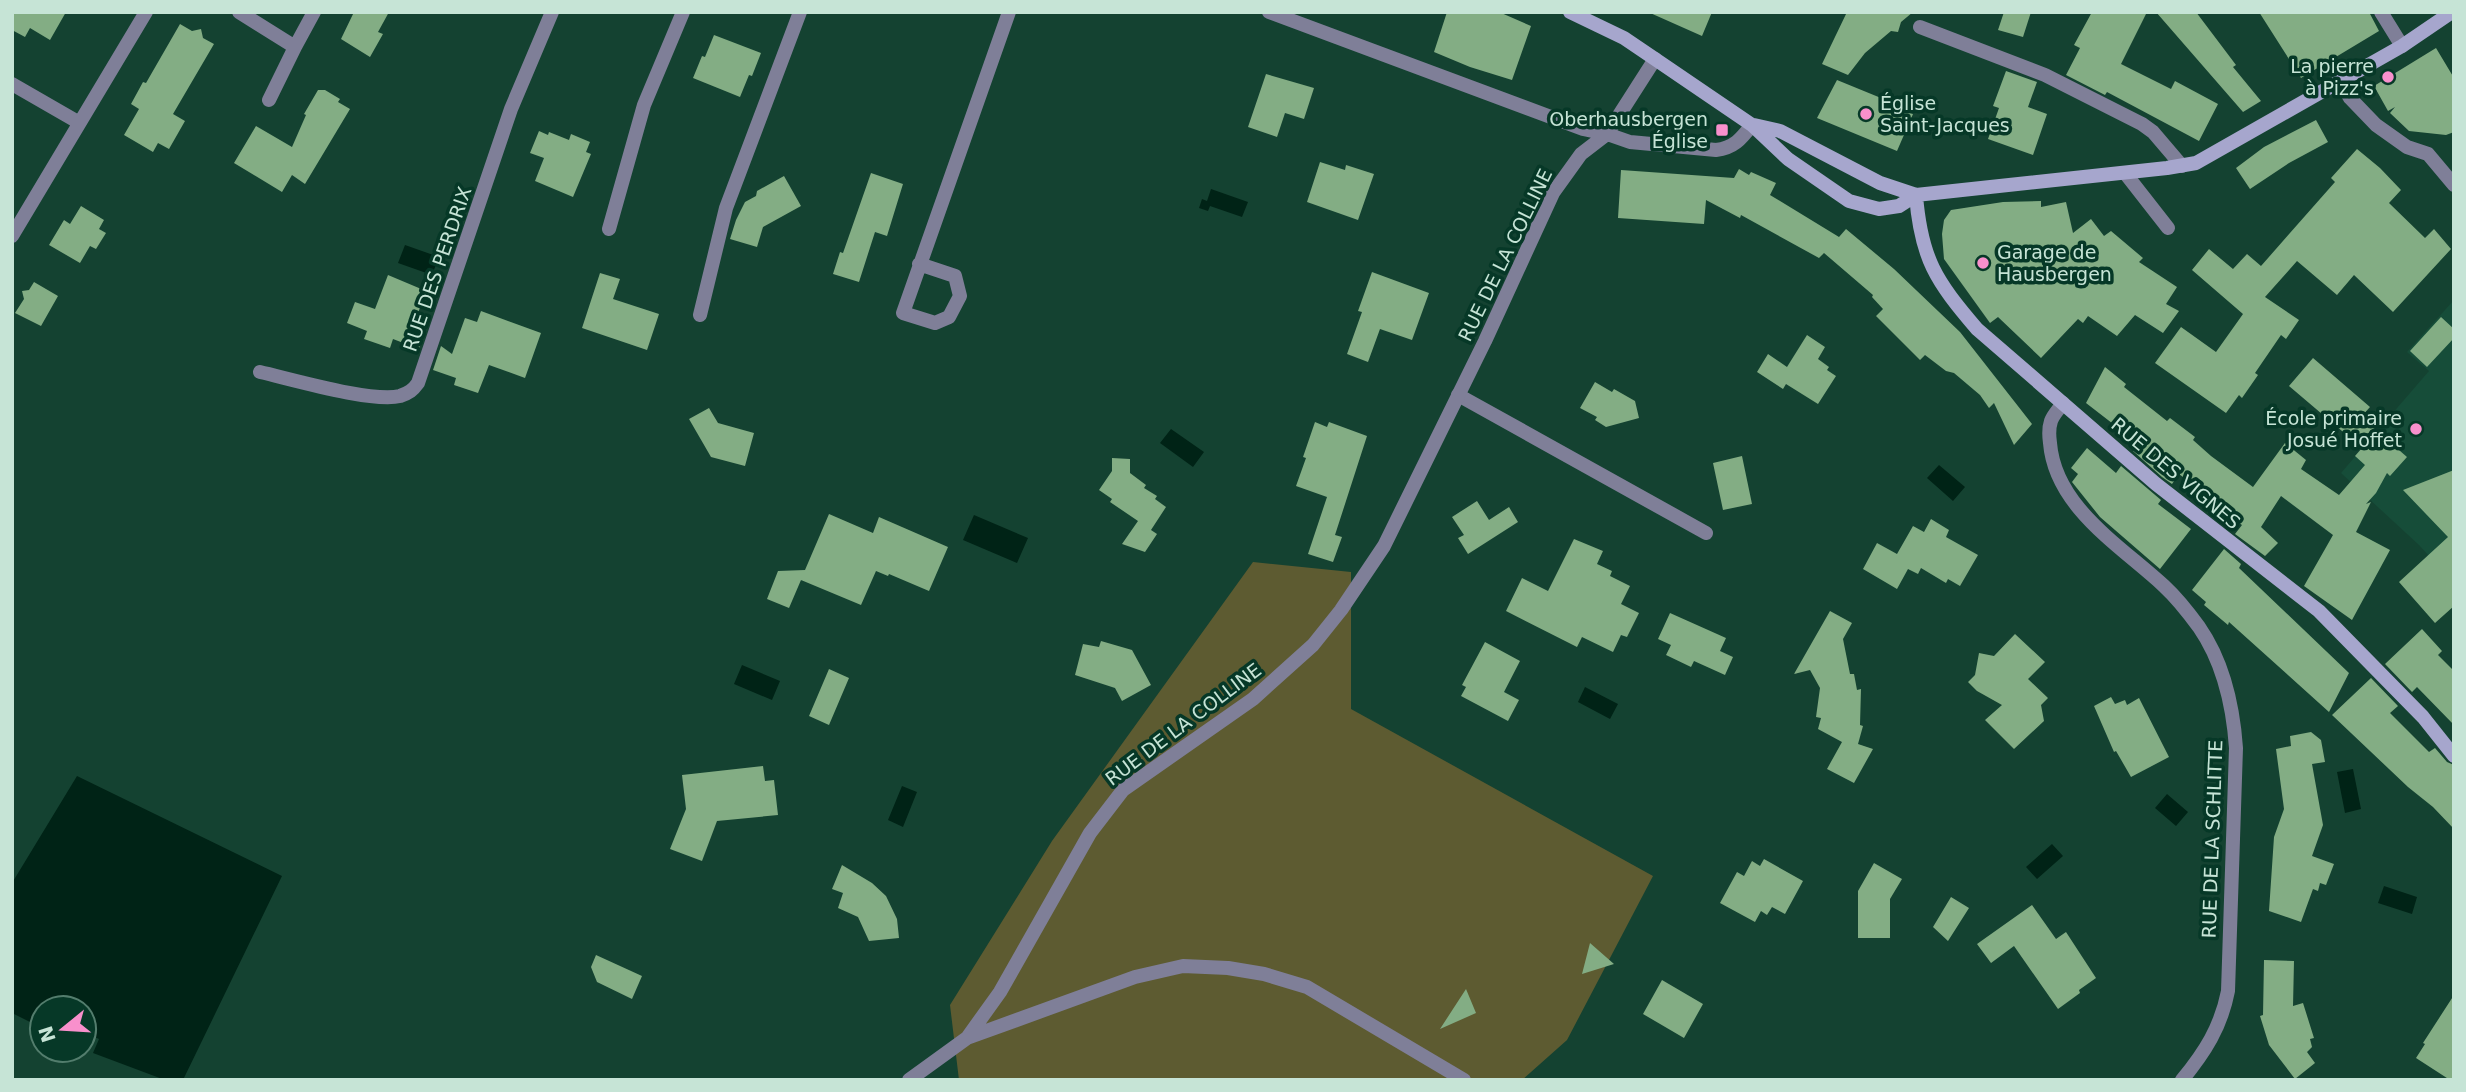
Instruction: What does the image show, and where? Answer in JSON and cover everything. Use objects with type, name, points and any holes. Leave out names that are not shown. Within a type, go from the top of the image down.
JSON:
[{"type":"street","points":[[12,236],[146,12]]},
{"type":"street","points":[[239,12],[295,47]]},
{"type":"street","points":[[269,100],[314,12]]},
{"type":"street","name":"RUE DES PERDRIX","points":[[260,372],[377,398],[399,397],[411,392],[418,383],[512,109],[552,12]]},
{"type":"street","points":[[609,229],[645,104],[683,12]]},
{"type":"street","points":[[700,315],[726,208],[800,12]]},
{"type":"street","points":[[919,264],[955,276],[960,296],[949,317],[935,323],[903,313],[919,264],[1009,12]]},
{"type":"street","points":[[1269,12],[1583,129],[1630,142],[1653,146],[1728,149],[1737,144],[1752,125]]},
{"type":"street","points":[[1570,12],[1624,38],[1752,125],[1788,159],[1849,201],[1879,209],[1899,206],[1916,195]]},
{"type":"street","points":[[2381,12],[2402,47]]},
{"type":"street","points":[[1752,125],[1780,131],[1880,183],[1916,195],[2182,166],[2209,157],[2341,82],[2402,47],[2452,12]]},
{"type":"street","points":[[1920,27],[2046,75],[2142,124],[2153,132],[2182,166]]},
{"type":"street","points":[[1608,134],[1655,59]]},
{"type":"street","points":[[2341,82],[2350,98],[2376,125],[2407,147],[2428,155],[2454,185]]},
{"type":"street","points":[[12,84],[78,122]]},
{"type":"street","name":"RUE DE LA COLLINE","points":[[909,1080],[967,1038],[1000,992],[1090,833],[1123,790],[1254,699],[1313,645],[1341,610],[1384,546],[1553,193],[1581,154],[1608,134]]},
{"type":"street","points":[[2125,173],[2168,228]]},
{"type":"street","name":"RUE DES VIGNES","points":[[1916,195],[1922,244],[1929,263],[1977,329],[2156,484],[2319,611],[2423,717],[2454,756]]},
{"type":"street","points":[[1458,395],[1706,533]]},
{"type":"street","name":"RUE DE LA SCHLITTE","points":[[2063,403],[2051,421],[2049,433],[2053,462],[2059,476],[2078,507],[2090,520],[2164,587],[2199,627],[2223,676],[2234,718],[2236,748],[2228,991],[2211,1042],[2182,1080]]},
{"type":"street","points":[[967,1038],[1135,977],[1183,966],[1228,968],[1276,976],[1307,987],[1464,1080]]},
{"type":"shaded area","points":[[1211,189],[1248,202],[1242,217],[1210,206],[1208,211],[1199,208],[1202,199],[1207,201]]},
{"type":"shaded area","points":[[405,245],[439,257],[432,275],[398,263]]},
{"type":"shaded area","name":"École primaire Josué Hoffet","points":[[2454,300],[2454,583],[2419,545],[2341,473],[2429,371],[2407,352]]},
{"type":"shaded area","points":[[1171,429],[1204,452],[1193,467],[1160,443]]},
{"type":"shaded area","points":[[1939,465],[1965,487],[1953,501],[1927,478]]},
{"type":"shaded area","points":[[974,515],[1028,538],[1017,563],[963,540]]},
{"type":"shaded area","points":[[1253,562],[1351,572],[1351,709],[1653,876],[1567,1040],[1522,1080],[959,1080],[950,1005],[1052,841]]},
{"type":"shaded area","points":[[742,665],[780,681],[772,700],[734,684]]},
{"type":"shaded area","points":[[1585,687],[1618,704],[1610,719],[1578,702]]},
{"type":"shaded area","points":[[2353,769],[2361,809],[2345,813],[2337,772]]},
{"type":"shaded area","points":[[77,776],[282,876],[183,1080],[165,1080],[98,1055],[98,994],[28,994],[28,1021],[12,1013],[12,883]]},
{"type":"shaded area","points":[[902,786],[917,792],[903,827],[888,820]]},
{"type":"shaded area","points":[[2167,794],[2188,812],[2176,826],[2155,808]]},
{"type":"shaded area","points":[[2052,844],[2063,856],[2037,879],[2026,867]]},
{"type":"shaded area","points":[[2384,886],[2417,897],[2412,914],[2378,903]]},
{"type":"building","points":[[12,12],[66,12],[50,40],[30,28],[25,37],[12,30]]},
{"type":"building","points":[[354,12],[389,12],[378,32],[383,34],[370,57],[341,39]]},
{"type":"building","points":[[1447,12],[1499,12],[1531,26],[1512,80],[1434,52]]},
{"type":"building","points":[[1648,12],[1712,12],[1702,36]]},
{"type":"building","points":[[1847,12],[1913,12],[1901,22],[1898,32],[1891,31],[1865,53],[1848,75],[1822,64]]},
{"type":"building","points":[[2004,12],[2031,12],[2023,37],[1998,30]]},
{"type":"building","points":[[2092,12],[2147,12],[2121,64],[2171,89],[2175,81],[2218,104],[2199,141],[2107,92],[2105,95],[2066,75],[2080,48],[2074,45]]},
{"type":"building","points":[[2156,12],[2196,12],[2236,65],[2233,67],[2261,101],[2243,112]]},
{"type":"building","points":[[2259,12],[2369,12],[2379,31],[2301,78]]},
{"type":"building","points":[[180,24],[192,31],[201,29],[203,38],[214,44],[173,114],[185,121],[169,149],[158,143],[153,152],[124,135],[139,109],[131,104]]},
{"type":"building","points":[[714,35],[761,53],[740,97],[693,78]]},
{"type":"building","points":[[2436,48],[2454,78],[2454,132],[2446,135],[2409,131],[2390,113],[2395,107],[2388,111],[2374,86]]},
{"type":"building","points":[[2006,71],[2037,82],[2028,107],[2047,114],[2033,155],[1988,139],[1999,108],[1993,106]]},
{"type":"building","points":[[1266,74],[1314,88],[1304,119],[1285,113],[1277,137],[1248,127]]},
{"type":"building","name":"Église Saint-Jacques","points":[[1837,80],[1913,114],[1897,151],[1817,118]]},
{"type":"building","points":[[318,90],[325,90],[350,109],[305,184],[292,175],[282,192],[234,163],[256,126],[292,147],[306,115],[304,114]]},
{"type":"building","points":[[2316,120],[2328,142],[2289,163],[2250,189],[2236,168],[2264,147]]},
{"type":"building","points":[[539,131],[569,140],[571,134],[590,142],[586,152],[591,154],[573,197],[535,181],[544,158],[530,153]]},
{"type":"building","points":[[2357,149],[2401,190],[2389,203],[2425,238],[2434,229],[2451,249],[2393,312],[2354,275],[2337,295],[2297,261],[2265,297],[2299,320],[2286,339],[2281,335],[2255,373],[2258,375],[2242,398],[2239,395],[2226,413],[2155,363],[2181,327],[2216,352],[2243,314],[2192,270],[2209,249],[2233,269],[2247,254],[2261,266],[2335,182],[2331,178]]},
{"type":"building","points":[[1320,162],[1345,170],[1346,165],[1374,174],[1358,220],[1307,202]]},
{"type":"building","points":[[1739,169],[1776,183],[1770,195],[1839,237],[1846,229],[1894,269],[1960,332],[2032,424],[2014,445],[1994,403],[1989,408],[1980,395],[1954,373],[1946,371],[1925,355],[1920,360],[1876,316],[1883,309],[1873,295],[1824,253],[1819,258],[1741,215],[1740,218],[1706,200],[1704,224],[1618,218],[1621,170],[1734,178]]},
{"type":"building","points":[[871,173],[903,184],[887,236],[875,232],[859,282],[833,274]]},
{"type":"building","points":[[784,176],[801,206],[763,227],[757,247],[730,239],[745,202],[756,196],[757,191]]},
{"type":"building","points":[[2041,201],[2041,207],[2066,202],[2073,233],[2091,219],[2104,236],[2111,231],[2143,258],[2139,262],[2177,287],[2166,304],[2179,311],[2163,333],[2135,315],[2117,336],[2088,316],[2083,323],[2078,319],[2041,358],[1998,317],[1990,323],[1944,259],[1944,220],[1951,210],[2003,202]]},
{"type":"building","points":[[81,206],[104,220],[99,229],[106,233],[96,249],[90,246],[80,263],[49,245],[64,220],[70,224]]},
{"type":"building","points":[[1372,272],[1429,293],[1412,340],[1380,329],[1368,362],[1347,354]]},
{"type":"building","points":[[600,273],[620,279],[613,299],[659,314],[647,350],[582,328]]},
{"type":"building","points":[[388,275],[426,291],[413,327],[424,335],[419,349],[393,339],[390,348],[364,339],[367,331],[347,323],[355,302],[375,309]]},
{"type":"building","points":[[34,282],[58,296],[41,326],[15,313],[24,299],[22,291],[29,290]]},
{"type":"building","points":[[481,311],[541,333],[525,378],[489,365],[478,393],[454,385],[456,378],[433,370],[441,346],[452,354],[465,318],[477,322]]},
{"type":"building","points":[[2441,317],[2454,329],[2454,338],[2427,367],[2410,351]]},
{"type":"building","points":[[1807,335],[1825,347],[1818,359],[1836,376],[1818,404],[1786,384],[1783,389],[1757,372],[1768,354],[1787,367]]},
{"type":"building","points":[[2313,358],[2370,407],[2361,417],[2407,457],[2390,476],[2387,473],[2376,493],[2366,504],[2371,502],[2356,532],[2390,550],[2352,620],[2304,586],[2333,535],[2281,496],[2261,527],[2278,543],[2265,556],[2235,534],[2242,525],[2211,503],[2213,500],[2179,474],[2172,484],[2162,477],[2133,451],[2139,444],[2086,403],[2105,367],[2126,384],[2124,387],[2167,421],[2170,418],[2195,437],[2193,440],[2211,456],[2253,487],[2285,443],[2306,460],[2301,469],[2339,495],[2365,465],[2355,456],[2362,448],[2289,386]]},
{"type":"building","points":[[1595,382],[1635,401],[1639,418],[1606,427],[1595,420],[1597,417],[1580,408]]},
{"type":"building","points":[[709,408],[718,423],[754,433],[745,466],[711,457],[689,419]]},
{"type":"building","points":[[1315,422],[1327,427],[1329,422],[1367,436],[1335,535],[1342,537],[1333,562],[1308,554],[1327,497],[1296,486]]},
{"type":"building","points":[[2087,448],[2116,473],[2121,466],[2161,500],[2158,504],[2191,529],[2160,569],[2100,517],[2072,482],[2078,474],[2071,468]]},
{"type":"building","points":[[1742,456],[1752,504],[1723,510],[1713,463]]},
{"type":"building","points":[[1112,458],[1130,459],[1130,473],[1146,485],[1144,488],[1157,496],[1155,499],[1166,507],[1151,530],[1157,534],[1145,552],[1122,544],[1138,521],[1110,502],[1112,499],[1099,490],[1112,471]]},
{"type":"building","points":[[2454,470],[2454,606],[2435,623],[2399,582],[2448,537],[2403,490]]},
{"type":"building","points":[[1477,501],[1489,520],[1509,507],[1518,522],[1468,554],[1458,538],[1464,535],[1452,517]]},
{"type":"building","points":[[829,514],[873,533],[879,517],[948,547],[929,591],[876,571],[861,605],[801,580],[789,608],[767,599],[778,571],[805,570]]},
{"type":"building","points":[[1931,519],[1949,530],[1946,537],[1978,555],[1960,586],[1948,579],[1946,583],[1921,568],[1918,574],[1908,569],[1897,589],[1863,569],[1877,543],[1897,554],[1913,526],[1924,532]]},
{"type":"building","points":[[1574,539],[1603,551],[1597,564],[1612,571],[1610,576],[1630,586],[1621,604],[1639,613],[1627,637],[1621,635],[1613,652],[1582,637],[1577,647],[1506,611],[1522,578],[1548,591]]},
{"type":"building","points":[[2224,549],[2241,564],[2239,568],[2349,673],[2329,712],[2229,622],[2228,625],[2204,605],[2206,602],[2192,590]]},
{"type":"building","points":[[1830,611],[1852,623],[1843,639],[1850,674],[1854,674],[1857,690],[1861,689],[1860,725],[1863,726],[1858,744],[1873,749],[1854,783],[1827,769],[1842,742],[1818,729],[1821,718],[1816,717],[1820,688],[1810,670],[1794,674]]},
{"type":"building","points":[[1670,613],[1726,638],[1720,651],[1733,657],[1725,675],[1694,661],[1691,667],[1666,655],[1671,645],[1658,639]]},
{"type":"building","points":[[2422,629],[2442,651],[2438,655],[2454,671],[2454,725],[2417,687],[2412,692],[2385,664]]},
{"type":"building","points":[[2015,634],[2045,662],[2028,679],[2048,698],[2041,705],[2044,721],[2014,749],[1985,720],[2002,705],[1977,691],[1968,682],[1975,675],[1979,653],[1994,656]]},
{"type":"building","points":[[1101,641],[1132,650],[1151,685],[1122,701],[1115,688],[1075,675],[1083,644],[1099,647]]},
{"type":"building","points":[[1485,642],[1520,661],[1504,692],[1519,700],[1508,721],[1461,696],[1466,687],[1462,685]]},
{"type":"building","points":[[829,669],[849,678],[829,725],[809,716]]},
{"type":"building","points":[[2371,678],[2398,706],[2390,713],[2429,752],[2435,748],[2447,762],[2454,765],[2454,829],[2332,715]]},
{"type":"building","points":[[2111,697],[2115,704],[2125,700],[2127,705],[2139,698],[2169,757],[2131,777],[2116,751],[2114,752],[2094,706]]},
{"type":"building","points":[[2311,732],[2321,740],[2325,762],[2312,764],[2323,825],[2312,856],[2334,864],[2326,885],[2320,883],[2318,891],[2313,889],[2301,922],[2269,911],[2274,837],[2284,809],[2276,749],[2291,746],[2290,736]]},
{"type":"building","points":[[763,766],[765,781],[774,780],[778,815],[717,821],[702,861],[670,849],[686,809],[682,775]]},
{"type":"building","points":[[1764,859],[1803,881],[1785,914],[1772,907],[1767,915],[1761,911],[1755,922],[1720,903],[1737,872],[1744,876],[1752,861],[1760,866]]},
{"type":"building","points":[[1874,863],[1902,879],[1890,899],[1890,938],[1858,938],[1858,891]]},
{"type":"building","points":[[842,865],[872,883],[886,896],[897,919],[899,938],[869,941],[858,917],[838,908],[843,893],[832,889]]},
{"type":"building","points":[[1951,897],[1969,908],[1948,941],[1933,927]]},
{"type":"building","points":[[2032,905],[2056,939],[2066,932],[2096,978],[2058,1009],[2014,946],[1991,963],[1977,944]]},
{"type":"building","points":[[1590,943],[1614,964],[1582,974]]},
{"type":"building","points":[[596,955],[642,976],[632,999],[597,982],[591,967]]},
{"type":"building","points":[[2264,960],[2294,961],[2293,1006],[2303,1003],[2314,1038],[2310,1039],[2312,1047],[2307,1052],[2315,1063],[2295,1079],[2269,1045],[2260,1016],[2263,1015]]},
{"type":"building","points":[[1662,980],[1703,1004],[1684,1038],[1643,1014]]},
{"type":"building","points":[[1466,989],[1476,1013],[1440,1029]]},
{"type":"building","points":[[2454,995],[2454,1080],[2450,1080],[2416,1058]]},
{"type":"place","name":"La pierre à Pizz's","points":[[2388,77]]},
{"type":"place","name":"Église Saint-Jacques","points":[[1866,114]]},
{"type":"place","name":"Oberhausbergen Église","points":[[1722,130]]},
{"type":"place","name":"Garage de Hausbergen","points":[[1983,263]]},
{"type":"place","name":"École primaire Josué Hoffet","points":[[2416,429]]}]
